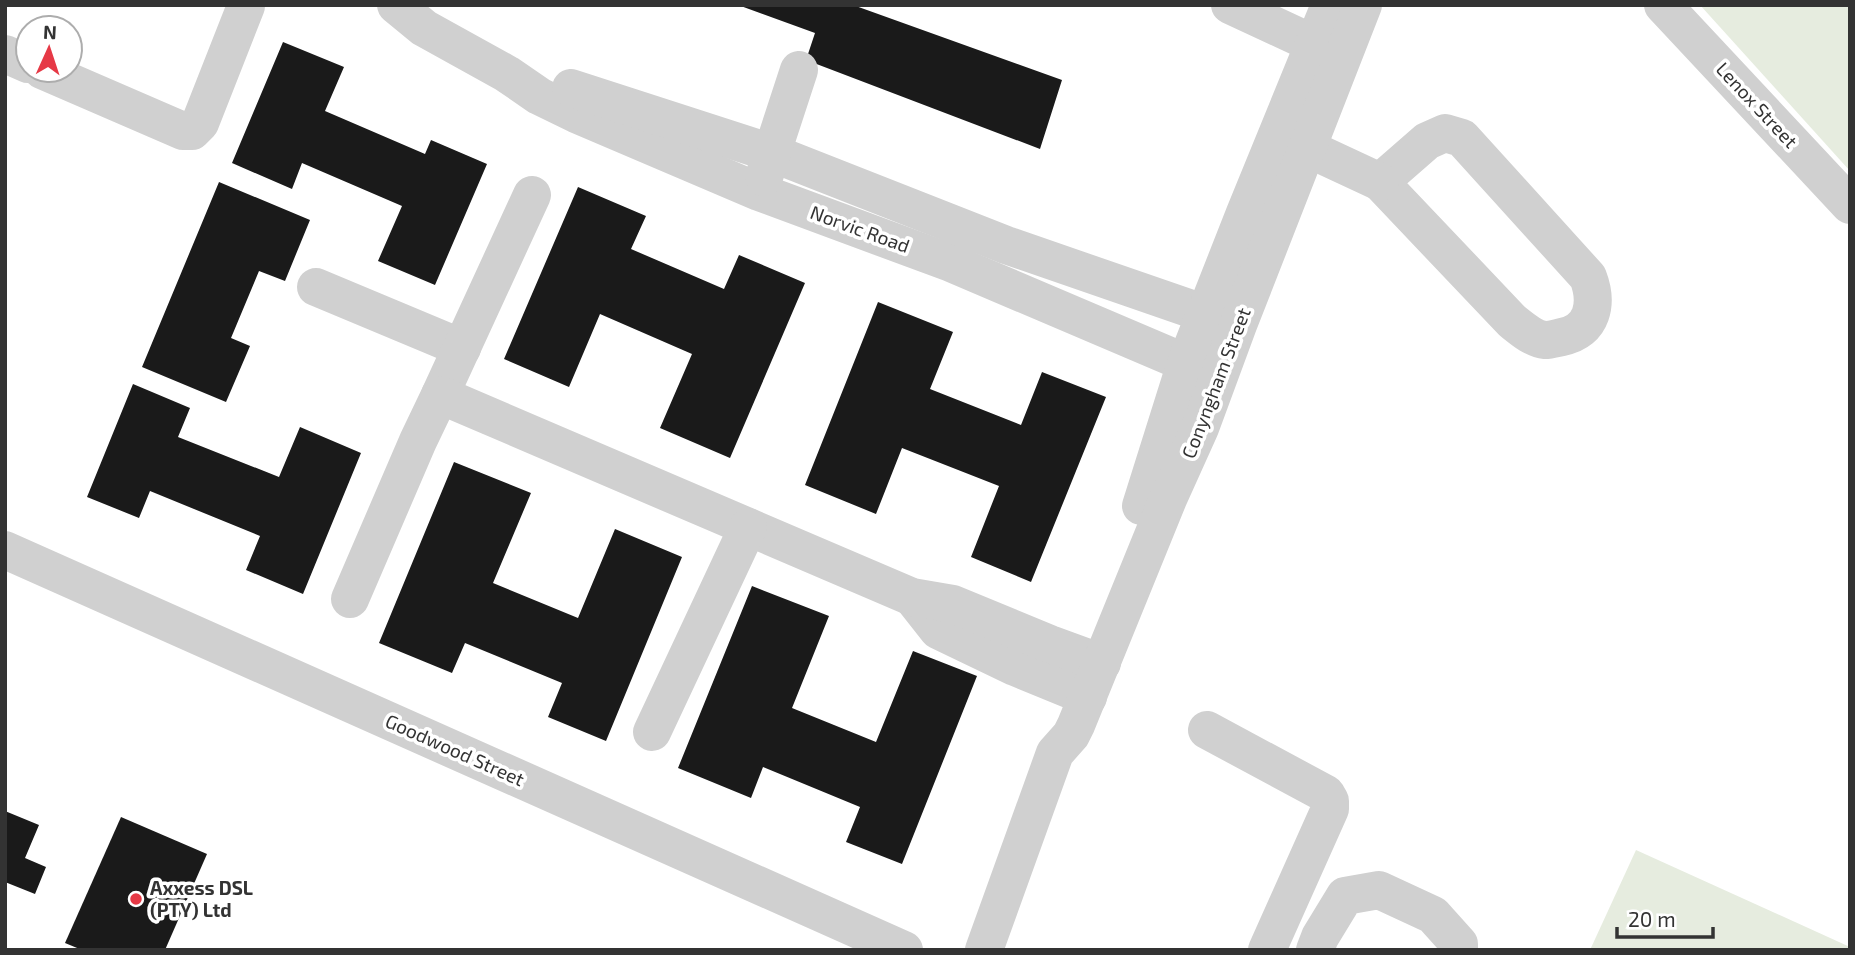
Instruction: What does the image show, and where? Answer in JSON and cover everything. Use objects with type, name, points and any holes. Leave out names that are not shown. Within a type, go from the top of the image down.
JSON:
[{"type":"street","name":"Norvic Road","points":[[396,5],[424,28],[507,74],[539,96],[576,114],[759,192],[951,263],[1203,369]]},
{"type":"street","name":"Conyngham Street","points":[[1221,320],[1307,148],[1329,49],[1330,5]]},
{"type":"street","name":"Conyngham Street","points":[[984,950],[1055,753],[1053,730],[1079,694],[1200,428],[1203,369],[1221,320],[1329,49],[1363,5]]},
{"type":"street","name":"Lenox Street","points":[[1663,5],[1850,205]]},
{"type":"street","points":[[74,84],[183,131],[192,131],[200,123],[245,6]]},
{"type":"street","points":[[1236,6],[1329,49]]},
{"type":"street","points":[[759,192],[799,70]]},
{"type":"street","name":"Norvic Road","points":[[507,74],[547,81],[772,153],[1006,245],[1221,320]]},
{"type":"street","points":[[1307,148],[1380,182],[1512,321],[1528,333],[1545,340],[1573,334],[1585,325],[1594,298],[1588,277],[1462,138],[1445,134],[1434,136],[1380,182]]},
{"type":"street","points":[[350,599],[418,441],[532,195]]},
{"type":"street","points":[[316,287],[462,348]]},
{"type":"street","points":[[440,396],[912,597],[953,604],[1049,644],[1093,659]]},
{"type":"street","points":[[652,732],[748,527]]},
{"type":"street","name":"Goodwood Street","points":[[5,550],[904,950]]},
{"type":"street","points":[[912,597],[938,630],[1079,694]]},
{"type":"street","points":[[1207,730],[1326,794],[1330,801],[1330,809],[1267,950]]},
{"type":"street","points":[[1315,950],[1345,896],[1379,890],[1433,915],[1459,944],[1459,950]]},
{"type":"shaded area","points":[[1700,5],[1850,5],[1850,171]]},
{"type":"shaded area","points":[[1636,850],[1850,947],[1850,950],[1590,950]]},
{"type":"building","points":[[738,5],[853,5],[1062,80],[1040,149],[806,60],[815,33]]},
{"type":"building","points":[[283,42],[344,67],[325,111],[425,154],[431,140],[487,164],[435,285],[378,261],[402,206],[302,163],[292,189],[232,163]]},
{"type":"building","points":[[219,182],[310,220],[285,281],[259,271],[231,338],[250,346],[226,402],[142,367]]},
{"type":"building","points":[[578,187],[646,216],[631,249],[724,289],[739,255],[805,283],[730,458],[660,428],[692,354],[600,314],[569,387],[504,359]]},
{"type":"building","points":[[878,302],[953,332],[930,389],[1021,425],[1042,372],[1106,397],[1031,582],[971,557],[999,486],[902,448],[876,514],[805,485]]},
{"type":"building","points":[[133,384],[190,408],[178,437],[279,477],[300,427],[361,453],[303,594],[246,570],[260,536],[150,491],[139,518],[87,497]]},
{"type":"building","points":[[454,462],[531,493],[493,583],[578,618],[615,529],[682,557],[606,741],[548,717],[562,683],[465,643],[452,673],[379,643]]},
{"type":"building","points":[[752,586],[829,616],[792,708],[876,742],[913,651],[977,676],[902,864],[846,842],[860,807],[763,767],[751,798],[678,768]]},
{"type":"building","points":[[5,811],[39,825],[25,858],[46,867],[35,894],[5,882]]},
{"type":"building","name":"Axxess DSL (PTY) Ltd","points":[[121,817],[207,854],[165,950],[82,950],[65,943]]},
{"type":"place","name":"Axxess DSL (PTY) Ltd","points":[[136,899]]}]
